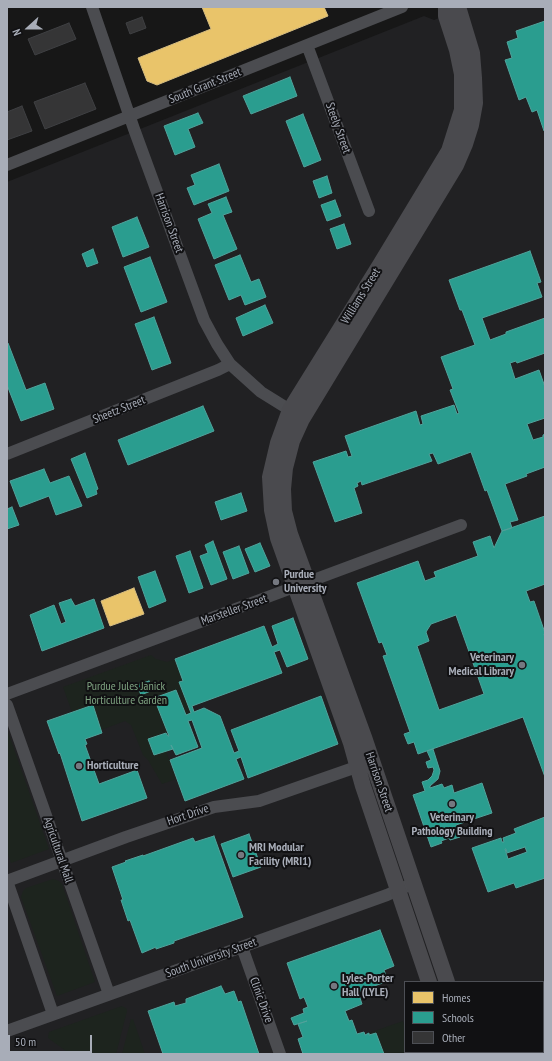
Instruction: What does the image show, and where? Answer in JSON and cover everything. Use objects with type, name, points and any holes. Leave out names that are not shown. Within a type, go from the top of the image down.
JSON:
[{"type":"main road","name":"Williams Street","points":[[301,585],[278,538],[272,510],[270,477],[278,443],[290,410],[449,152],[462,110],[462,74],[457,50],[446,16],[446,7]]},
{"type":"main road","name":"Williams Street","points":[[301,585],[284,511],[283,489],[285,468],[290,448],[302,419],[456,165],[465,144],[471,125],[474,103],[474,78],[472,53],[459,10],[456,7]]},
{"type":"main road","name":"Harrison Street","points":[[301,585],[365,764],[414,883],[448,981]]},
{"type":"main road","name":"Harrison Street","points":[[365,764],[363,786],[429,981]]},
{"type":"street","name":"Harrison Street","points":[[92,7],[204,320],[230,364],[261,392],[290,410]]},
{"type":"street","name":"South Grant Street","points":[[7,164],[402,7]]},
{"type":"street","name":"Steely Street","points":[[307,45],[369,210]]},
{"type":"street","name":"Sheetz Street","points":[[7,454],[230,364]]},
{"type":"street","name":"Marsteller Street","points":[[7,694],[461,525]]},
{"type":"street","name":"Agricultural Mall","points":[[7,705],[109,994]]},
{"type":"street","name":"Hort Drive","points":[[7,881],[155,826],[214,807],[259,802],[365,764]]},
{"type":"street","points":[[7,881],[53,1014]]},
{"type":"street","name":"South University Street","points":[[7,1031],[399,890],[414,883]]},
{"type":"street","name":"Clinic Drive","points":[[242,947],[280,1054]]},
{"type":"shaded area","name":"Purdue University","points":[[467,7],[545,7],[545,1054],[7,1054],[7,182],[424,16],[434,20]]},
{"type":"green space","name":"Purdue Jules Janick Horticulture Garden","points":[[151,655],[156,659],[167,662],[175,659],[183,681],[179,682],[191,713],[186,715],[176,690],[155,698],[169,736],[166,733],[148,740],[154,755],[166,751],[176,779],[162,784],[148,760],[143,755],[131,725],[125,721],[101,730],[93,705],[72,712],[63,687]]},
{"type":"green space","points":[[7,729],[49,849],[11,863],[7,851]]},
{"type":"green space","points":[[53,879],[62,884],[95,982],[57,996],[21,897],[26,888]]},
{"type":"green space","points":[[122,1006],[127,1009],[127,1011],[116,1054],[70,1054],[48,1038],[49,1032]]},
{"type":"green space","points":[[131,1019],[133,1019],[145,1054],[122,1054]]},
{"type":"green space","points":[[403,1021],[404,1053],[415,1054],[384,1054],[376,1033],[369,1035],[369,1033]]},
{"type":"building: Homes","points":[[202,7],[324,7],[328,16],[157,85],[147,81],[138,58],[211,29]]},
{"type":"building: Homes","points":[[134,588],[144,614],[110,626],[101,601]]},
{"type":"building: Schools","points":[[545,21],[544,131],[537,110],[532,112],[526,97],[519,100],[505,60],[512,58],[507,42],[518,38],[516,31]]},
{"type":"building: Schools","points":[[290,77],[297,96],[251,114],[243,96]]},
{"type":"building: Schools","points":[[198,113],[203,123],[188,129],[195,147],[175,155],[164,126]]},
{"type":"building: Schools","points":[[303,114],[321,160],[304,167],[286,121]]},
{"type":"building: Schools","points":[[219,164],[229,191],[194,205],[187,188],[195,185],[191,175]]},
{"type":"building: Schools","points":[[327,176],[332,193],[319,198],[313,181]]},
{"type":"building: Schools","points":[[226,197],[232,212],[223,215],[237,249],[214,259],[198,219],[212,213],[208,204]]},
{"type":"building: Schools","points":[[335,200],[341,216],[327,221],[321,205]]},
{"type":"building: Schools","points":[[137,217],[149,247],[123,257],[112,227]]},
{"type":"building: Schools","points":[[344,224],[351,244],[337,249],[330,229]]},
{"type":"building: Schools","points":[[93,249],[98,263],[87,267],[82,254]]},
{"type":"building: Schools","points":[[530,251],[541,282],[537,283],[542,297],[482,318],[490,340],[506,334],[506,332],[545,318],[545,353],[517,363],[516,361],[510,363],[515,379],[539,370],[545,387],[545,418],[527,424],[533,440],[543,437],[545,434],[545,467],[526,474],[527,476],[505,484],[518,520],[510,522],[512,528],[502,531],[487,490],[485,491],[471,452],[438,464],[433,453],[429,454],[432,461],[362,485],[361,481],[357,483],[358,486],[354,488],[362,513],[335,522],[313,462],[346,451],[348,457],[352,456],[345,436],[416,411],[420,425],[423,424],[421,416],[454,405],[457,414],[459,413],[450,390],[453,389],[441,357],[475,345],[449,280]]},
{"type":"building: Schools","points":[[240,255],[251,282],[259,279],[266,297],[245,305],[241,295],[229,300],[215,265]]},
{"type":"building: Schools","points":[[150,257],[167,302],[141,312],[124,267]]},
{"type":"building: Schools","points":[[265,305],[273,323],[243,336],[236,318]]},
{"type":"building: Schools","points":[[154,317],[171,363],[152,370],[135,324]]},
{"type":"building: Schools","points":[[7,343],[26,390],[45,383],[54,409],[21,421],[7,385]]},
{"type":"building: Schools","points":[[203,406],[214,431],[128,465],[118,440]]},
{"type":"building: Schools","points":[[85,453],[98,489],[96,490],[97,494],[87,498],[71,459]]},
{"type":"building: Schools","points":[[44,469],[50,483],[69,476],[82,506],[56,515],[49,496],[20,507],[10,481]]},
{"type":"building: Schools","points":[[241,493],[247,511],[221,520],[215,502]]},
{"type":"building: Schools","points":[[12,507],[19,525],[7,529],[7,509]]},
{"type":"building: Schools","points":[[545,516],[545,584],[526,591],[530,602],[534,601],[545,633],[545,777],[523,717],[418,754],[414,742],[408,744],[404,734],[410,732],[383,656],[387,655],[382,642],[379,643],[357,583],[418,561],[425,581],[436,577],[434,572],[478,556],[473,542],[490,536],[494,548],[502,531]],"holes":[[[456,615],[484,694],[439,710],[417,646],[429,641],[426,632],[431,624]]]},
{"type":"building: Schools","points":[[213,541],[227,579],[211,585],[200,556],[208,553],[205,545]]},
{"type":"building: Schools","points":[[260,543],[270,566],[255,572],[245,549]]},
{"type":"building: Schools","points":[[239,546],[249,573],[233,579],[223,552]]},
{"type":"building: Schools","points":[[190,551],[203,588],[189,593],[176,556]]},
{"type":"building: Schools","points":[[155,571],[166,601],[149,608],[138,577]]},
{"type":"building: Schools","points":[[71,599],[75,606],[94,599],[104,628],[42,651],[30,615],[54,605],[61,624],[66,622],[59,603]]},
{"type":"building: Schools","points":[[293,618],[308,659],[287,667],[280,650],[274,652],[282,673],[192,706],[194,712],[204,708],[220,716],[234,753],[239,751],[231,730],[321,696],[338,744],[248,778],[241,757],[236,759],[244,779],[185,801],[170,760],[202,748],[192,720],[188,721],[198,747],[176,755],[173,749],[154,755],[148,739],[166,733],[169,736],[154,698],[176,690],[186,715],[191,713],[179,682],[183,681],[175,659],[264,626],[272,647],[278,644],[272,626]]},
{"type":"building: Schools","points":[[149,681],[153,690],[141,695],[137,685]]},
{"type":"building: Schools","name":"Horticulture","points":[[93,705],[102,733],[85,739],[87,744],[85,745],[99,784],[137,770],[147,798],[82,821],[60,753],[59,754],[47,721]]},
{"type":"building: Schools","name":"Veterinary Pathology Building","points":[[433,749],[440,771],[438,779],[430,786],[430,788],[442,784],[444,788],[452,785],[454,793],[482,783],[492,813],[456,825],[460,837],[450,840],[449,838],[441,841],[442,843],[431,847],[413,795],[425,791],[422,782],[428,780],[432,776],[434,770],[433,767],[428,768],[426,762],[431,760],[427,751]]},
{"type":"building: Schools","points":[[545,817],[545,878],[516,888],[514,883],[488,892],[472,848],[501,838],[502,842],[504,842],[503,838],[516,833],[514,829]],"holes":[[[525,847],[527,852],[508,859],[505,849],[507,853]]]},
{"type":"building: Schools","name":"MRI Modular Facility (MRI1)","points":[[249,834],[261,867],[233,877],[221,844]]},
{"type":"building: Schools","points":[[214,836],[243,917],[174,941],[174,943],[156,949],[156,947],[142,953],[130,920],[128,921],[112,867],[126,862],[125,861],[193,838],[195,842]]},
{"type":"building: Schools","name":"Lyles-Porter Hall (LYLE)","points":[[380,930],[394,966],[384,970],[388,981],[358,992],[362,1004],[345,1011],[349,1021],[352,1020],[357,1034],[364,1032],[365,1035],[369,1033],[369,1035],[376,1033],[384,1054],[303,1054],[298,1039],[303,1037],[298,1024],[307,1021],[294,1025],[291,1018],[304,1013],[303,1009],[308,1007],[304,997],[300,999],[287,963]]},
{"type":"building: Schools","points":[[221,986],[225,994],[234,991],[238,1002],[241,1001],[259,1054],[163,1054],[148,1011],[174,1002],[175,1006],[186,1003],[186,999]]},
{"type":"building: Other","points":[[142,17],[146,28],[130,34],[126,23]]},
{"type":"building: Other","points":[[69,23],[76,39],[35,55],[28,39]]},
{"type":"building: Other","points":[[85,83],[96,109],[45,129],[34,102]]},
{"type":"building: Other","points":[[22,106],[32,131],[7,140],[7,112]]},
{"type":"place","name":"Purdue University","points":[[276,582]]},
{"type":"place","name":"Veterinary Medical Library","points":[[522,665]]},
{"type":"place","name":"Horticulture","points":[[79,766]]},
{"type":"place","name":"Veterinary Pathology Building","points":[[452,804]]},
{"type":"place","name":"MRI Modular Facility (MRI1)","points":[[241,855]]},
{"type":"place","name":"Lyles-Porter Hall (LYLE)","points":[[334,986]]}]
